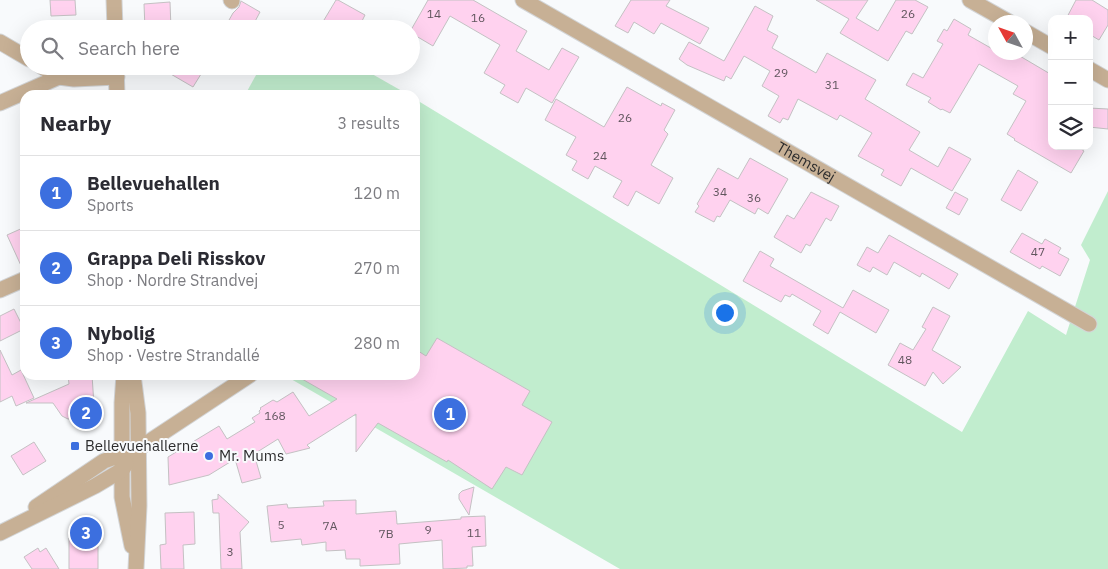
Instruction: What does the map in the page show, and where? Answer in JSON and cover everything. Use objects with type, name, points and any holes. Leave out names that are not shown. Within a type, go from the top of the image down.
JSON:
[{"type":"street","points":[[114,0],[115,20]]},
{"type":"street","name":"Themsvej","points":[[523,0],[1089,324]]},
{"type":"street","points":[[970,0],[996,15]]},
{"type":"street","points":[[1033,36],[1048,46]]},
{"type":"street","points":[[0,42],[20,54]]},
{"type":"street","points":[[1093,71],[1108,80]]},
{"type":"street","points":[[56,75],[74,79],[99,75]]},
{"type":"street","points":[[117,75],[118,90]]},
{"type":"street","points":[[30,90],[59,77]]},
{"type":"street","points":[[0,103],[20,94]]},
{"type":"street","points":[[0,290],[20,281]]},
{"type":"street","points":[[124,380],[122,497],[136,564]]},
{"type":"street","points":[[134,380],[138,413],[139,506],[136,564]]},
{"type":"street","points":[[0,533],[89,470],[104,461],[121,462],[242,380]]},
{"type":"green space","points":[[256,75],[374,75],[400,90],[248,90]]},
{"type":"green space","points":[[420,102],[962,432],[1028,311],[1066,335],[1090,260],[1081,245],[1108,191],[1108,569],[620,569],[293,380],[420,380]]},
{"type":"building","points":[[50,0],[75,0],[76,15],[51,16]]},
{"type":"building","points":[[336,0],[365,15],[362,20],[324,20]]},
{"type":"building","points":[[428,0],[473,0],[527,31],[516,51],[549,70],[562,48],[579,57],[552,103],[526,88],[518,103],[500,93],[505,85],[484,73],[500,45],[450,16],[433,46],[420,38],[420,20],[417,20]]},
{"type":"building","points":[[631,0],[670,0],[666,6],[709,28],[700,44],[661,23],[654,34],[634,22],[628,33],[615,26]]},
{"type":"building","points":[[816,0],[868,0],[856,18],[878,31],[896,0],[915,0],[928,7],[912,34],[906,31],[888,61],[840,33],[849,19]]},
{"type":"building","points":[[1076,0],[1092,0],[1108,10],[1108,25],[1099,40],[1093,36],[1093,15],[1068,15]]},
{"type":"building","points":[[241,1],[260,12],[256,20],[229,20]]},
{"type":"building","points":[[170,2],[171,20],[145,20],[144,4]]},
{"type":"building","points":[[755,6],[773,16],[767,30],[778,36],[772,48],[816,73],[827,53],[876,80],[865,99],[920,132],[909,150],[938,167],[949,147],[971,159],[952,191],[911,168],[901,186],[881,175],[884,170],[858,156],[872,133],[840,115],[837,120],[798,99],[788,120],[783,118],[780,123],[768,116],[779,96],[762,86],[770,71],[744,56],[731,79],[726,76],[724,81],[687,65],[679,59],[689,42],[724,61]]},
{"type":"building","points":[[954,19],[971,29],[968,35],[988,46],[988,60],[1027,60],[1048,73],[1048,150],[1084,151],[1071,173],[1007,134],[1026,101],[1013,94],[1018,86],[979,64],[950,113],[928,102],[931,98],[906,85],[913,73],[923,78],[943,44],[937,41],[944,29],[947,31]]},
{"type":"building","points":[[172,75],[200,75],[193,87]]},
{"type":"building","points":[[627,87],[661,106],[662,103],[675,110],[664,130],[668,134],[651,165],[673,178],[659,204],[636,191],[628,206],[613,197],[622,181],[595,166],[588,179],[572,170],[577,161],[566,155],[576,137],[545,120],[556,99],[604,127]]},
{"type":"building","points":[[1093,108],[1108,109],[1108,129],[1093,127]]},
{"type":"building","points":[[750,158],[788,179],[768,214],[758,208],[755,214],[730,200],[720,217],[717,216],[714,222],[695,212],[699,206],[697,204],[718,168],[738,179]]},
{"type":"building","points":[[1018,170],[1038,182],[1021,211],[1001,200]]},
{"type":"building","points":[[811,192],[839,206],[831,221],[826,218],[810,246],[806,244],[801,253],[774,237],[787,215],[794,219]]},
{"type":"building","points":[[955,192],[968,199],[959,215],[946,208]]},
{"type":"building","points":[[20,229],[20,263],[7,235]]},
{"type":"building","points":[[1022,233],[1042,244],[1045,239],[1061,248],[1058,253],[1069,259],[1060,276],[1042,266],[1040,269],[1010,252]]},
{"type":"building","points":[[889,235],[958,274],[949,289],[922,273],[920,277],[894,262],[887,275],[873,267],[870,272],[857,265],[867,247],[878,253]]},
{"type":"building","points":[[760,251],[774,259],[770,266],[843,308],[853,290],[889,310],[876,333],[840,312],[828,334],[813,325],[821,311],[792,294],[790,297],[785,295],[781,302],[743,281]]},
{"type":"building","points":[[933,307],[950,316],[932,350],[961,367],[943,384],[933,372],[925,386],[888,365],[900,343],[913,350],[926,329],[922,327]]},
{"type":"building","points":[[14,309],[20,321],[20,331],[0,341],[0,316]]},
{"type":"building","points":[[437,338],[530,391],[522,405],[552,422],[522,475],[506,467],[492,489],[448,460],[447,462],[378,423],[356,452],[356,414],[307,445],[310,448],[286,454],[278,439],[254,454],[261,478],[242,483],[235,459],[209,475],[169,485],[168,457],[219,426],[227,439],[255,422],[252,418],[260,413],[260,408],[273,400],[277,402],[293,392],[309,416],[337,399],[304,380],[420,380],[420,352],[426,356]]},
{"type":"building","points":[[0,350],[12,375],[20,371],[20,380],[26,380],[34,398],[16,406],[12,396],[0,402]]},
{"type":"building","points":[[69,380],[92,380],[94,405],[87,416],[81,419],[68,419],[62,416],[53,403],[26,403],[69,384]]},
{"type":"building","points":[[34,442],[46,461],[23,475],[11,456]]},
{"type":"building","points":[[474,487],[469,515],[459,499],[459,494]]},
{"type":"building","points":[[218,494],[249,522],[240,532],[242,569],[221,569],[219,513],[213,513],[212,500],[218,499]]},
{"type":"building","points":[[356,500],[356,514],[396,511],[397,524],[485,516],[486,546],[472,547],[473,566],[443,569],[442,540],[399,544],[400,564],[360,566],[360,559],[346,559],[345,550],[326,551],[326,542],[302,545],[301,539],[271,542],[267,506],[287,504],[288,508],[324,506],[323,501]]},
{"type":"building","points":[[194,512],[195,544],[183,545],[184,569],[161,569],[160,545],[166,544],[165,513]]},
{"type":"building","points":[[76,528],[98,529],[98,569],[69,569],[69,538],[76,537]]},
{"type":"building","points":[[38,548],[40,552],[46,548],[59,569],[32,569],[24,557]]},
{"type":"place","name":"Grappa Deli Risskov","points":[[86,413]]},
{"type":"place","name":"Bellevuehallen","points":[[450,414]]},
{"type":"place","name":"Bellevuehallerne","points":[[75,446]]},
{"type":"place","name":"Mr. Mums","points":[[209,456]]},
{"type":"place","name":"Nybolig","points":[[86,533]]}]
